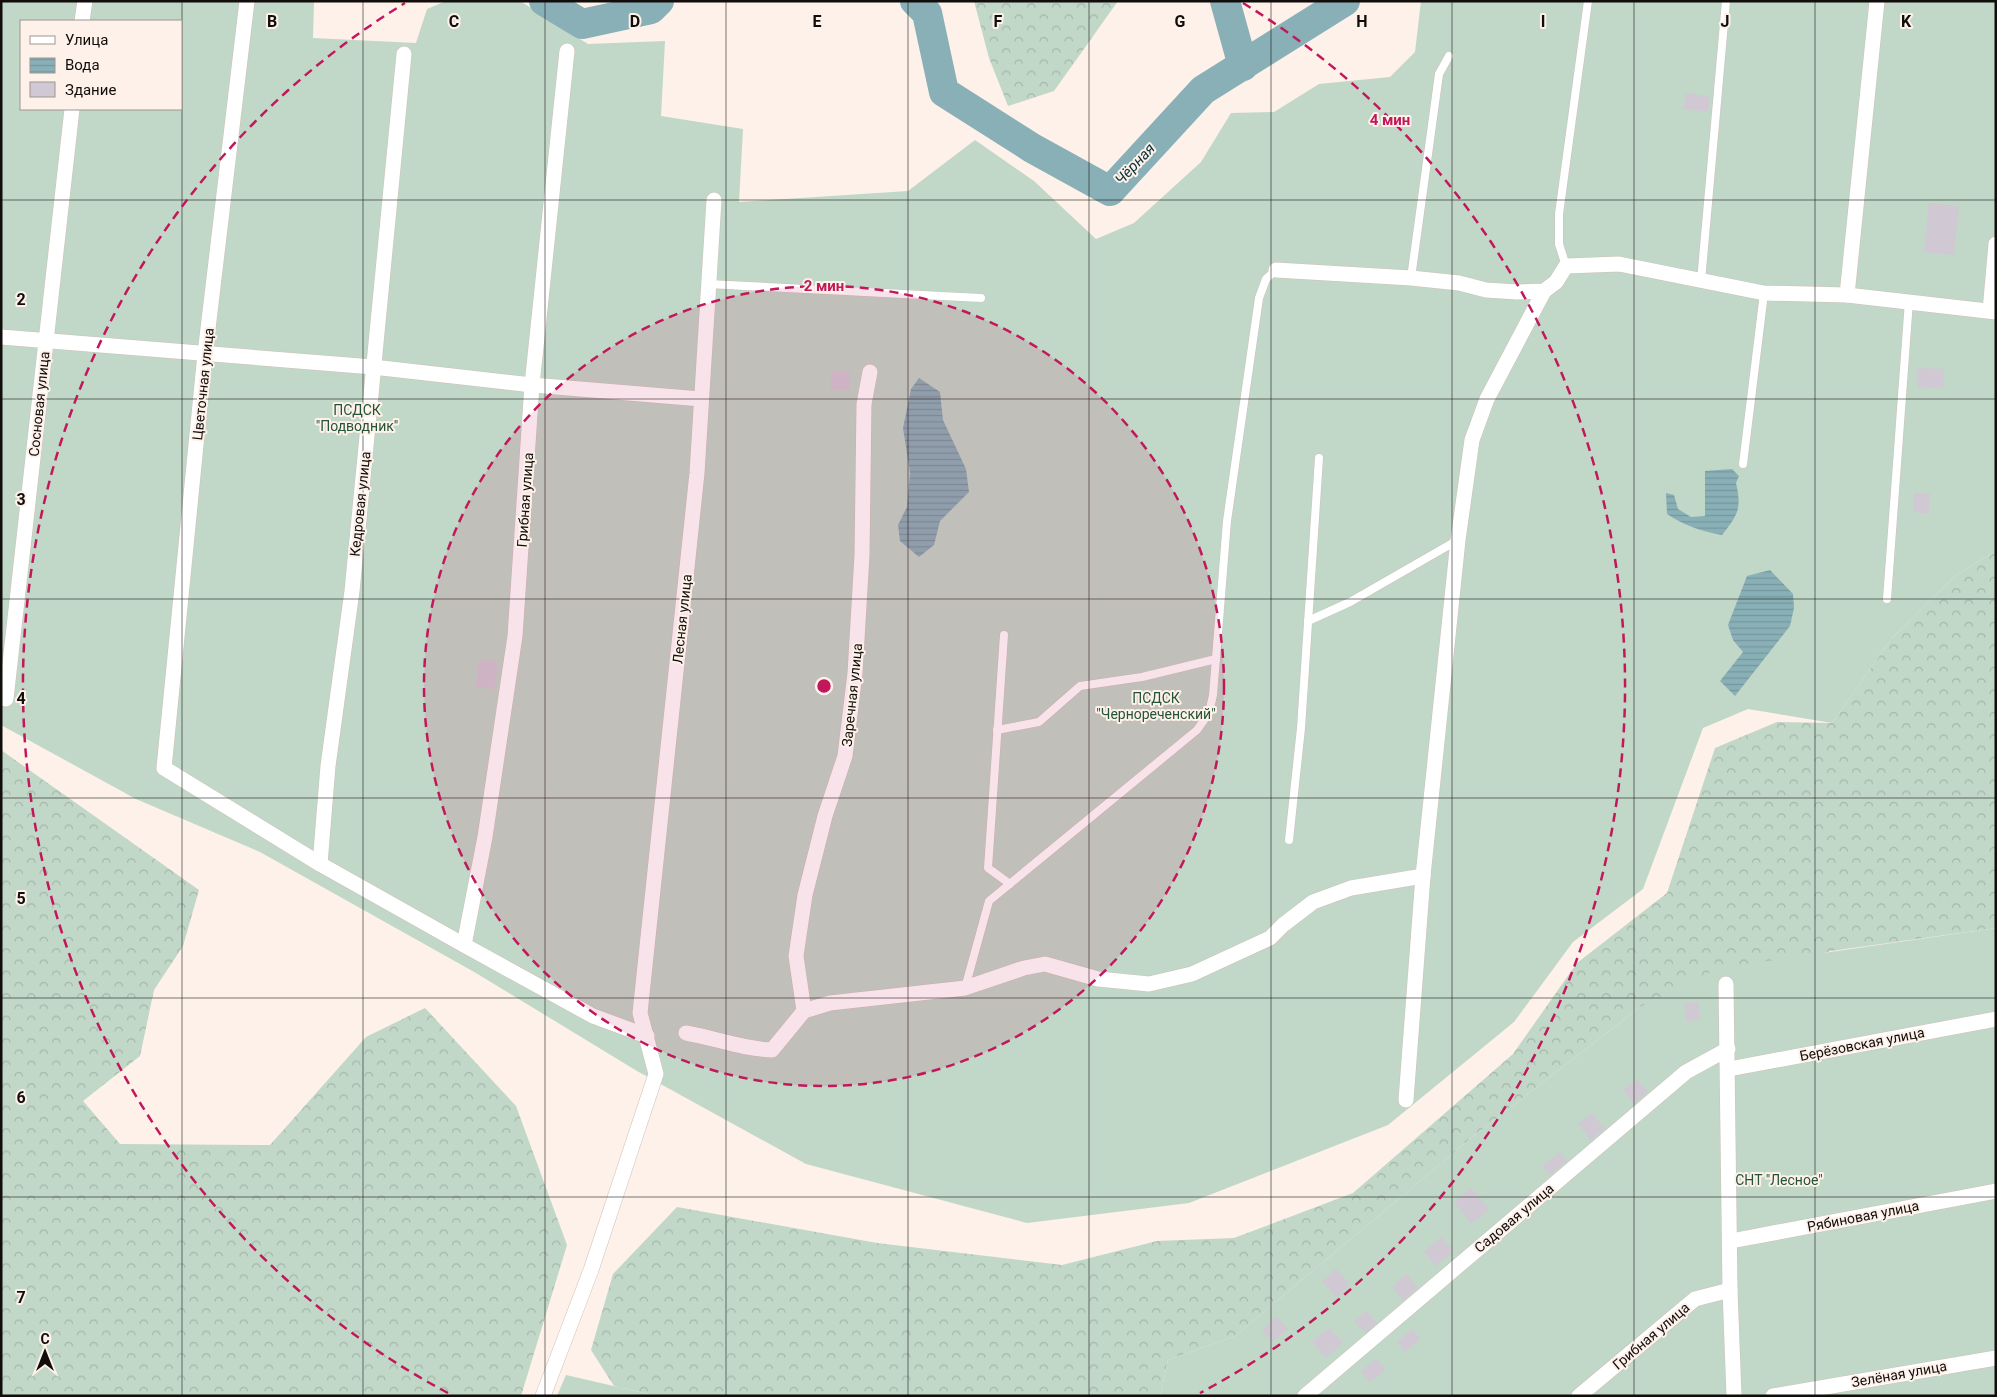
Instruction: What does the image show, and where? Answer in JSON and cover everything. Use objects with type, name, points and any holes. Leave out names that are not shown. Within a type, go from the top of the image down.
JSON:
[{"type":"street","points":[[82,20],[85,1]]},
{"type":"street","name":"Цветочная улица","points":[[247,1],[205,354],[164,768],[320,864]]},
{"type":"street","points":[[1847,295],[1877,1]]},
{"type":"street","name":"Грибная улица","points":[[464,946],[485,837],[516,636],[532,385],[567,51]]},
{"type":"street","name":"Кедровая улица","points":[[320,864],[328,766],[352,591],[404,54]]},
{"type":"street","name":"Сосновая улица","points":[[6,699],[72,110]]},
{"type":"street","name":"Лесная улица","points":[[543,1396],[592,1270],[648,1104],[656,1074],[640,1013],[697,473],[714,200]]},
{"type":"street","points":[[1406,1100],[1424,876],[1458,540],[1472,440],[1487,399],[1544,291],[1556,282],[1566,266],[1619,264],[1764,293],[1847,295],[1993,311],[1996,244]]},
{"type":"street","points":[[1276,270],[1411,278],[1459,283],[1486,290],[1544,291]]},
{"type":"street","points":[[1,338],[374,367],[532,385],[701,399]]},
{"type":"street","name":"Заречная улица","points":[[804,1011],[796,956],[805,895],[825,816],[845,756],[855,673],[862,555],[864,404],[870,372]]},
{"type":"street","points":[[320,864],[464,946],[593,1016],[647,1036]]},
{"type":"street","points":[[686,1033],[713,1038],[750,1049],[772,1050],[804,1011],[830,1004],[965,988],[1024,968],[1045,964],[1098,979],[1149,984],[1192,974],[1270,938],[1283,925],[1313,902],[1351,888],[1424,876]]},
{"type":"street","points":[[1726,984],[1729,1069],[1730,1290],[1734,1396]]},
{"type":"street","name":"Берёзовская улица","points":[[1729,1069],[1996,1019]]},
{"type":"street","name":"Садовая улица","points":[[1306,1396],[1686,1072],[1728,1049]]},
{"type":"street","name":"Рябиновая улица","points":[[1731,1241],[1996,1191]]},
{"type":"street","name":"Грибная улица","points":[[1578,1396],[1695,1299],[1730,1290]]},
{"type":"street","name":"Зелёная улица","points":[[1772,1396],[1996,1358]]},
{"type":"lane","points":[[1566,266],[1559,244],[1559,214],[1588,1]]},
{"type":"lane","points":[[1700,281],[1726,1]]},
{"type":"lane","points":[[1411,278],[1439,74],[1449,56]]},
{"type":"lane","points":[[965,988],[989,901],[1196,730],[1209,713],[1213,695],[1227,521],[1259,298],[1266,280],[1276,270]]},
{"type":"lane","points":[[708,284],[981,298]]},
{"type":"lane","points":[[1743,464],[1764,293]]},
{"type":"lane","points":[[1887,599],[1909,301]]},
{"type":"lane","points":[[1289,840],[1300,728],[1319,458]]},
{"type":"lane","points":[[1308,621],[1350,602],[1458,540]]},
{"type":"lane","points":[[1004,634],[988,868],[1010,884]]},
{"type":"lane","points":[[997,730],[1039,722],[1080,686],[1142,677],[1216,659]]},
{"type":"green space","name":"ПСДСК \"Чернореченский\"","points":[[1,1],[314,1],[313,38],[416,43],[427,9],[446,1],[520,1],[588,44],[665,41],[661,116],[743,129],[739,202],[908,191],[975,140],[1034,181],[1096,239],[1134,223],[1201,162],[1231,113],[1274,112],[1319,84],[1390,77],[1415,52],[1421,1],[1996,1],[1996,551],[1956,575],[1892,638],[1832,723],[1748,709],[1703,728],[1643,889],[1573,942],[1514,1022],[1388,1125],[1189,1203],[1027,1223],[806,1164],[637,1071],[476,973],[260,852],[136,799],[1,725]]},
{"type":"green space","points":[[974,1],[1118,1],[1054,91],[1008,106],[989,58]]},
{"type":"green space","points":[[1996,551],[1996,928],[1831,951],[1640,1007],[1470,1139],[1235,1336],[1168,1360],[1160,1396],[657,1396],[614,1386],[591,1350],[613,1274],[677,1207],[877,1243],[1062,1265],[1157,1241],[1234,1238],[1353,1193],[1513,1054],[1577,963],[1667,893],[1715,748],[1777,722],[1832,723],[1892,638],[1956,575]]},
{"type":"green space","points":[[1,750],[199,890],[183,946],[154,990],[140,1056],[83,1101],[120,1144],[270,1145],[366,1037],[425,1008],[516,1106],[567,1245],[521,1396],[1,1396]]},
{"type":"green space","name":"СНТ \"Лесное\"","points":[[1996,928],[1996,1396],[1160,1396],[1168,1360],[1235,1336],[1470,1139],[1640,1007],[1719,968]]},
{"type":"green space","points":[[566,1375],[657,1396],[557,1396]]},
{"type":"water","points":[[919,378],[940,392],[943,420],[966,469],[969,492],[940,521],[934,545],[919,557],[900,541],[898,525],[907,507],[910,473],[903,428],[911,389]]},
{"type":"water","points":[[1732,469],[1739,476],[1736,483],[1739,499],[1735,516],[1722,535],[1693,528],[1667,514],[1666,493],[1674,495],[1678,509],[1691,517],[1705,516],[1705,471]]},
{"type":"water","points":[[1770,570],[1793,594],[1794,608],[1790,626],[1735,696],[1720,681],[1743,652],[1733,640],[1728,625],[1747,576]]},
{"type":"building","points":[[1686,93],[1710,97],[1708,112],[1683,109]]},
{"type":"building","points":[[1929,203],[1959,206],[1954,255],[1924,252]]},
{"type":"building","points":[[1918,368],[1944,369],[1943,388],[1918,387]]},
{"type":"building","points":[[831,372],[850,372],[850,390],[831,391]]},
{"type":"building","points":[[1914,493],[1930,494],[1929,514],[1913,512]]},
{"type":"building","points":[[479,659],[498,661],[495,689],[476,687]]},
{"type":"building","points":[[1698,1002],[1700,1020],[1686,1021],[1684,1003]]},
{"type":"building","points":[[1637,1079],[1648,1092],[1634,1104],[1623,1090]]},
{"type":"building","points":[[1592,1113],[1605,1129],[1591,1140],[1578,1124]]},
{"type":"building","points":[[1560,1152],[1567,1161],[1550,1175],[1542,1166]]},
{"type":"building","points":[[1471,1188],[1489,1209],[1471,1224],[1454,1202]]},
{"type":"building","points":[[1441,1237],[1454,1251],[1436,1266],[1424,1252]]},
{"type":"building","points":[[1336,1269],[1350,1285],[1336,1297],[1322,1281]]},
{"type":"building","points":[[1407,1274],[1418,1288],[1403,1300],[1392,1287]]},
{"type":"building","points":[[1366,1311],[1377,1323],[1365,1333],[1354,1321]]},
{"type":"building","points":[[1277,1317],[1288,1329],[1272,1342],[1262,1330]]},
{"type":"building","points":[[1329,1328],[1343,1343],[1326,1358],[1312,1342]]},
{"type":"building","points":[[1412,1329],[1420,1339],[1405,1352],[1397,1342]]},
{"type":"building","points":[[1376,1359],[1386,1369],[1370,1382],[1361,1371]]},
{"type":"waterway","name":"Чёрная","points":[[544,1],[582,24],[651,9],[659,1]]},
{"type":"waterway","name":"Чёрная","points":[[915,1],[927,13],[944,92],[1032,148],[1110,191],[1203,90],[1345,1]]},
{"type":"waterway","points":[[1225,1],[1243,66]]},
{"type":"park label","name":"ПСДСК \"Подводник\"","points":[[357,418]]}]
